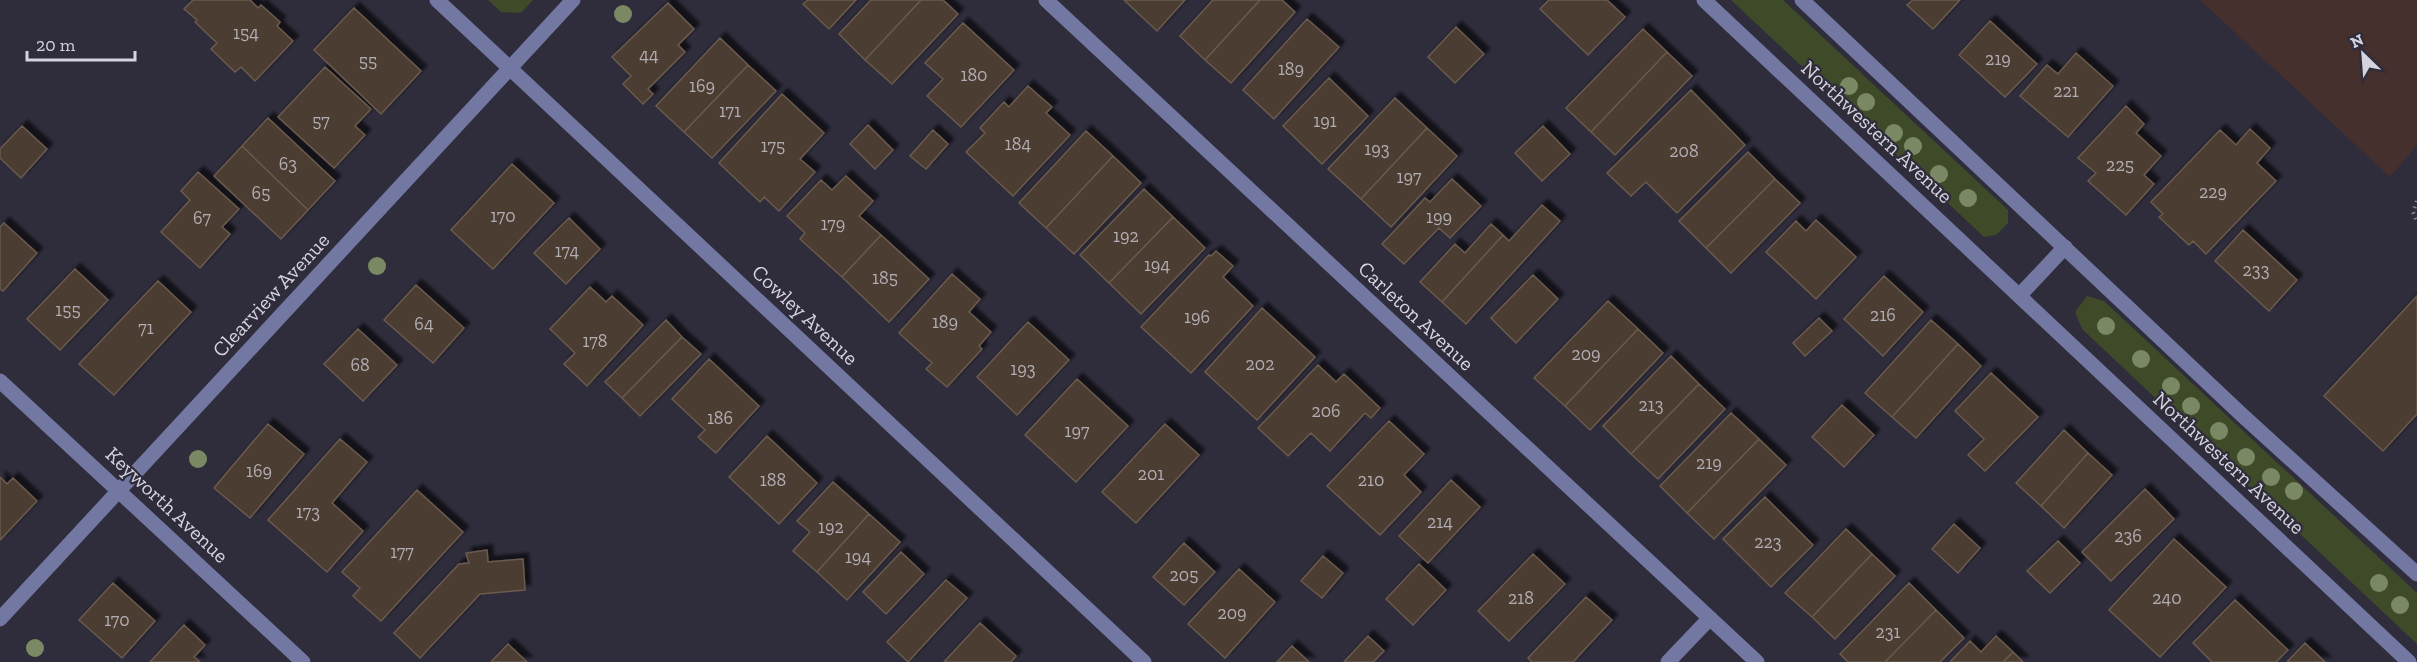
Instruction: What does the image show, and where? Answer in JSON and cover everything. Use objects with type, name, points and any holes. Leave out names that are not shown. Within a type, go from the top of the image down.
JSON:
[{"type":"street","name":"Cowley Avenue","points":[[437,0],[1144,662]]},
{"type":"street","name":"Clearview Avenue","points":[[0,619],[573,0]]},
{"type":"street","name":"Carleton Avenue","points":[[1047,0],[1757,662]]},
{"type":"street","name":"Northwestern Avenue","points":[[1704,0],[2409,662]]},
{"type":"street","points":[[1802,0],[2242,415],[2417,574]]},
{"type":"street","points":[[2020,295],[2065,247]]},
{"type":"street","name":"Keyworth Avenue","points":[[0,381],[303,662]]},
{"type":"street","points":[[1668,662],[1710,618]]},
{"type":"path","points":[[2417,201],[2412,212],[2417,222]]},
{"type":"shaded area","points":[[2200,0],[2417,0],[2417,145],[2390,177]]},
{"type":"green space","points":[[488,0],[533,0],[521,13],[501,12]]},
{"type":"green space","points":[[1731,0],[1783,0],[2008,210],[2008,223],[1996,235],[1984,237]]},
{"type":"green space","points":[[2087,296],[2104,301],[2417,593],[2417,644],[2082,329],[2075,312]]},
{"type":"building","points":[[193,0],[250,0],[258,8],[261,5],[280,22],[277,26],[293,41],[255,81],[241,67],[235,72],[211,49],[217,43],[184,9]]},
{"type":"building","points":[[808,0],[856,0],[829,29],[803,4]]},
{"type":"building","points":[[871,0],[921,0],[865,60],[839,34]]},
{"type":"building","points":[[921,0],[943,0],[958,14],[892,84],[865,60]]},
{"type":"building","points":[[1124,0],[1185,0],[1157,31]]},
{"type":"building","points":[[1213,0],[1260,0],[1205,60],[1180,36]]},
{"type":"building","points":[[1260,0],[1282,0],[1295,12],[1231,83],[1205,60]]},
{"type":"building","points":[[1549,0],[1607,0],[1625,17],[1588,55],[1540,9]]},
{"type":"building","points":[[1913,0],[1960,0],[1933,29],[1907,5]]},
{"type":"building","points":[[668,3],[694,29],[678,45],[685,52],[648,89],[653,94],[643,104],[623,84],[631,76],[612,57]]},
{"type":"building","points":[[354,8],[421,71],[381,114],[314,50]]},
{"type":"building","points":[[1307,19],[1339,47],[1274,119],[1243,90]]},
{"type":"building","points":[[1990,21],[2037,64],[2005,97],[1959,55]]},
{"type":"building","points":[[963,23],[1014,70],[961,127],[927,96],[943,79],[925,63]]},
{"type":"building","points":[[1456,27],[1484,54],[1455,83],[1428,57]]},
{"type":"building","points":[[1643,29],[1667,52],[1591,132],[1566,108]]},
{"type":"building","points":[[720,38],[748,65],[684,132],[656,106]]},
{"type":"building","points":[[1667,52],[1692,76],[1615,155],[1591,132]]},
{"type":"building","points":[[2076,53],[2113,86],[2068,137],[2020,96],[2047,65],[2058,74]]},
{"type":"building","points":[[748,65],[776,91],[712,158],[684,132]]},
{"type":"building","points":[[325,67],[371,109],[355,126],[365,135],[334,168],[278,117]]},
{"type":"building","points":[[1329,78],[1368,116],[1322,164],[1283,126]]},
{"type":"building","points":[[1028,86],[1052,107],[1046,113],[1070,135],[1013,196],[966,152],[985,133],[980,128],[1004,102],[1009,107]]},
{"type":"building","points":[[1691,90],[1745,145],[1677,213],[1646,182],[1631,196],[1607,173]]},
{"type":"building","points":[[782,94],[824,133],[800,159],[815,172],[779,211],[764,197],[760,202],[719,163]]},
{"type":"building","points":[[1395,98],[1427,128],[1361,199],[1328,169]]},
{"type":"building","points":[[2126,106],[2144,124],[2136,133],[2161,156],[2144,175],[2154,184],[2126,215],[2088,181],[2096,173],[2078,158]]},
{"type":"building","points":[[268,118],[335,181],[308,210],[242,146]]},
{"type":"building","points":[[868,125],[893,150],[875,169],[850,144]]},
{"type":"building","points":[[22,126],[47,149],[21,178],[0,158],[0,149]]},
{"type":"building","points":[[1543,126],[1570,154],[1542,181],[1515,153]]},
{"type":"building","points":[[1427,128],[1457,156],[1391,227],[1361,199]]},
{"type":"building","points":[[2250,129],[2270,148],[2257,163],[2276,181],[2206,254],[2193,241],[2189,245],[2159,217],[2163,214],[2151,202],[2220,130],[2236,145]]},
{"type":"building","points":[[933,130],[948,144],[926,169],[910,156]]},
{"type":"building","points":[[1086,131],[1113,156],[1046,228],[1019,203]]},
{"type":"building","points":[[242,146],[308,210],[281,239],[214,176]]},
{"type":"building","points":[[1748,152],[1775,179],[1706,248],[1679,221]]},
{"type":"building","points":[[1113,156],[1141,183],[1074,254],[1046,228]]},
{"type":"building","points":[[512,164],[554,203],[493,269],[451,230]]},
{"type":"building","points":[[198,172],[239,209],[222,227],[230,234],[200,268],[161,232],[190,200],[181,191]]},
{"type":"building","points":[[846,176],[873,201],[859,216],[881,235],[842,277],[800,239],[805,233],[787,216],[821,180],[832,190]]},
{"type":"building","points":[[1452,179],[1481,206],[1450,238],[1439,228],[1404,264],[1382,244],[1425,198],[1430,202]]},
{"type":"building","points":[[1775,179],[1800,203],[1731,273],[1706,248]]},
{"type":"building","points":[[1144,189],[1173,217],[1109,283],[1080,255]]},
{"type":"building","points":[[1542,205],[1560,221],[1466,324],[1442,302],[1503,235],[1509,241]]},
{"type":"building","points":[[1173,217],[1205,248],[1141,314],[1109,283]]},
{"type":"building","points":[[569,218],[600,249],[566,284],[534,253]]},
{"type":"building","points":[[1816,220],[1856,257],[1816,299],[1766,252],[1796,221],[1806,231]]},
{"type":"building","points":[[4,223],[37,253],[3,291],[0,289],[0,227]]},
{"type":"building","points":[[1491,224],[1503,235],[1442,302],[1420,282],[1455,244],[1465,253]]},
{"type":"building","points":[[2243,230],[2297,280],[2269,311],[2215,261]]},
{"type":"building","points":[[881,235],[929,279],[889,322],[842,277]]},
{"type":"building","points":[[1216,251],[1233,266],[1223,277],[1253,306],[1191,373],[1141,327],[1209,255],[1211,256]]},
{"type":"building","points":[[75,269],[108,300],[60,350],[27,319]]},
{"type":"building","points":[[952,274],[980,299],[969,312],[991,332],[979,346],[982,349],[947,387],[926,369],[932,363],[899,333]]},
{"type":"building","points":[[1533,275],[1558,299],[1516,343],[1491,318]]},
{"type":"building","points":[[1884,276],[1923,312],[1883,356],[1844,319]]},
{"type":"building","points":[[158,281],[191,312],[114,395],[79,364]]},
{"type":"building","points":[[416,285],[464,328],[433,363],[384,320]]},
{"type":"building","points":[[590,287],[606,302],[612,296],[643,325],[587,386],[564,364],[575,353],[550,329]]},
{"type":"building","points":[[2417,296],[2417,414],[2383,451],[2324,396]]},
{"type":"building","points":[[1608,301],[1638,329],[1565,406],[1534,378]]},
{"type":"building","points":[[1262,308],[1315,357],[1257,420],[1205,372]]},
{"type":"building","points":[[1819,318],[1832,331],[1805,356],[1793,343]]},
{"type":"building","points":[[666,320],[682,337],[622,398],[605,382]]},
{"type":"building","points":[[1931,320],[1958,344],[1892,417],[1865,393]]},
{"type":"building","points":[[1028,322],[1069,360],[1017,415],[977,377]]},
{"type":"building","points":[[358,329],[397,365],[363,401],[324,364]]},
{"type":"building","points":[[1638,329],[1663,353],[1590,430],[1565,406]]},
{"type":"building","points":[[682,337],[701,354],[640,416],[622,398]]},
{"type":"building","points":[[1958,344],[1981,366],[1916,438],[1892,417]]},
{"type":"building","points":[[1671,356],[1699,384],[1631,454],[1603,426]]},
{"type":"building","points":[[709,359],[759,406],[716,453],[698,437],[705,430],[672,399]]},
{"type":"building","points":[[1318,365],[1336,382],[1344,374],[1380,408],[1371,418],[1365,413],[1330,451],[1311,433],[1288,456],[1258,428]]},
{"type":"building","points":[[1991,373],[2038,417],[1985,471],[1968,455],[1984,439],[1955,411]]},
{"type":"building","points":[[1077,379],[1128,426],[1076,482],[1025,435]]},
{"type":"building","points":[[1699,384],[1725,409],[1658,479],[1631,454]]},
{"type":"building","points":[[1842,405],[1874,435],[1844,467],[1812,437]]},
{"type":"building","points":[[1731,413],[1759,439],[1687,513],[1660,486]]},
{"type":"building","points":[[1389,421],[1424,454],[1404,475],[1421,492],[1380,535],[1327,486]]},
{"type":"building","points":[[268,424],[304,454],[250,518],[214,488]]},
{"type":"building","points":[[1165,424],[1199,455],[1136,523],[1102,492]]},
{"type":"building","points":[[2064,430],[2088,453],[2041,506],[2016,483]]},
{"type":"building","points":[[767,436],[817,483],[779,524],[729,477]]},
{"type":"building","points":[[340,439],[367,462],[332,503],[363,531],[327,572],[268,520]]},
{"type":"building","points":[[1759,439],[1786,465],[1714,539],[1687,513]]},
{"type":"building","points":[[2088,453],[2112,475],[2064,528],[2041,506]]},
{"type":"building","points":[[0,477],[7,484],[13,478],[37,501],[0,540]]},
{"type":"building","points":[[1451,480],[1480,507],[1428,563],[1399,536]]},
{"type":"building","points":[[833,482],[869,514],[817,572],[793,551],[810,532],[797,521]]},
{"type":"building","points":[[2145,489],[2174,519],[2111,581],[2082,552]]},
{"type":"building","points":[[417,490],[463,532],[381,621],[353,596],[360,588],[342,572]]},
{"type":"building","points":[[1765,497],[1813,545],[1771,587],[1723,539]]},
{"type":"building","points":[[869,514],[900,542],[847,600],[817,572]]},
{"type":"building","points":[[1954,524],[1980,548],[1958,573],[1932,549]]},
{"type":"building","points":[[1846,529],[1872,554],[1812,617],[1785,593]]},
{"type":"building","points":[[2174,539],[2226,587],[2160,657],[2109,610]]},
{"type":"building","points":[[2058,541],[2080,563],[2050,593],[2027,571]]},
{"type":"building","points":[[1184,543],[1215,572],[1184,605],[1153,577]]},
{"type":"building","points":[[487,550],[488,562],[523,559],[525,590],[480,594],[420,658],[394,633],[459,564],[469,563],[466,553]]},
{"type":"building","points":[[901,552],[924,574],[886,614],[863,592]]},
{"type":"building","points":[[1533,554],[1565,584],[1509,641],[1478,611]]},
{"type":"building","points":[[1872,554],[1895,576],[1835,639],[1812,617]]},
{"type":"building","points":[[1323,556],[1343,573],[1322,598],[1301,581]]},
{"type":"building","points":[[1419,564],[1446,590],[1413,625],[1386,599]]},
{"type":"building","points":[[1239,569],[1275,602],[1225,658],[1188,624]]},
{"type":"building","points":[[946,580],[967,598],[908,662],[887,642]]},
{"type":"building","points":[[113,583],[155,621],[122,658],[79,620]]},
{"type":"building","points":[[1909,583],[1936,610],[1885,662],[1848,662],[1840,654]]},
{"type":"building","points":[[1586,597],[1612,620],[1573,662],[1532,662],[1528,658]]},
{"type":"building","points":[[2235,600],[2288,650],[2276,662],[2212,662],[2193,643]]},
{"type":"building","points":[[1936,610],[1964,638],[1940,662],[1885,662]]},
{"type":"building","points":[[980,623],[1016,656],[1011,662],[944,662]]},
{"type":"building","points":[[184,625],[205,645],[194,657],[200,662],[150,662]]},
{"type":"building","points":[[1368,636],[1384,651],[1373,662],[1344,662]]},
{"type":"building","points":[[1996,636],[2013,652],[2003,662],[1950,662],[1970,641],[1981,652]]},
{"type":"building","points":[[2305,643],[2325,662],[2287,662]]},
{"type":"building","points":[[508,644],[527,662],[491,662]]},
{"type":"building","points":[[1292,646],[1309,662],[1277,662]]},
{"type":"building","points":[[2013,652],[2023,662],[2003,662]]}]
